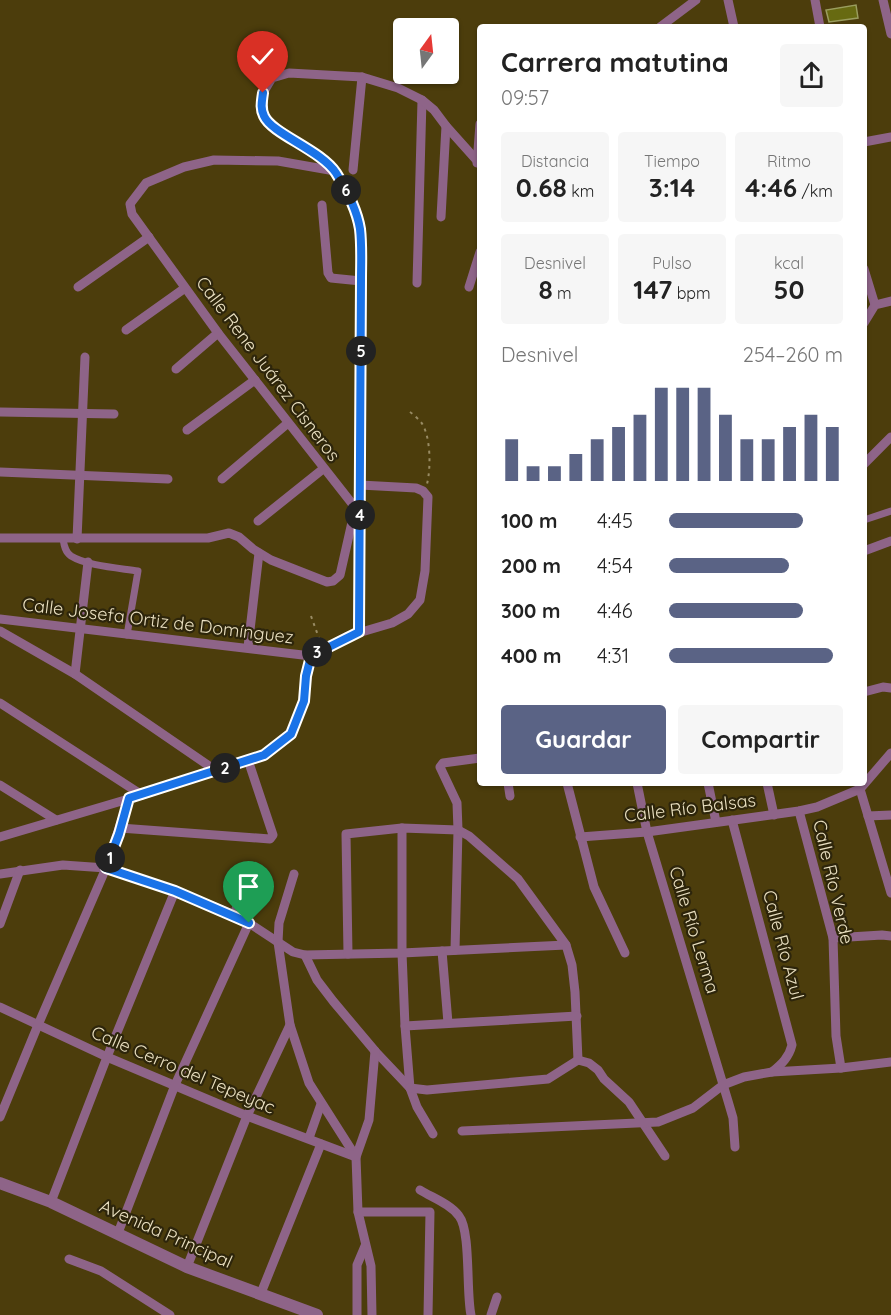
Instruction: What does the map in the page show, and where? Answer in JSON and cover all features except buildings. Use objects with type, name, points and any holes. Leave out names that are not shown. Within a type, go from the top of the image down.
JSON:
[{"type":"street","points":[[664,24],[696,0]]},
{"type":"street","points":[[728,0],[733,24]]},
{"type":"street","points":[[815,0],[819,24]]},
{"type":"street","points":[[883,0],[891,34]]},
{"type":"street","points":[[359,632],[360,228],[335,171],[313,151],[265,119],[261,108],[263,93],[272,78],[289,73],[362,77],[398,88],[422,100],[434,110],[477,161]]},
{"type":"street","points":[[353,170],[362,77]]},
{"type":"street","points":[[417,283],[422,100]]},
{"type":"street","points":[[441,217],[446,126]]},
{"type":"street","points":[[867,141],[891,137]]},
{"type":"street","name":"Calle Rene Juárez Cisneros","points":[[335,171],[278,161],[214,160],[184,167],[146,183],[130,204],[132,214],[218,333],[358,512]]},
{"type":"street","points":[[322,205],[328,273],[331,278],[361,280]]},
{"type":"street","points":[[78,287],[149,237]]},
{"type":"street","points":[[469,287],[477,262]]},
{"type":"street","points":[[867,279],[875,305]]},
{"type":"street","points":[[126,330],[185,288]]},
{"type":"street","points":[[867,318],[875,305],[891,301]]},
{"type":"street","points":[[176,369],[218,333]]},
{"type":"street","points":[[77,539],[85,357]]},
{"type":"street","points":[[187,430],[255,380]]},
{"type":"street","points":[[0,412],[114,414]]},
{"type":"street","points":[[222,479],[288,423]]},
{"type":"street","points":[[867,461],[891,437]]},
{"type":"street","points":[[258,522],[323,469]]},
{"type":"street","points":[[0,472],[168,479]]},
{"type":"street","points":[[0,837],[142,795],[264,755],[291,734],[304,701],[306,676],[311,656],[359,632],[392,623],[408,614],[420,600],[425,571],[428,497],[416,488],[360,485]]},
{"type":"street","points":[[867,519],[891,511]]},
{"type":"street","points":[[0,538],[208,538],[229,533],[239,537],[271,560],[327,582],[333,581],[340,574],[358,512]]},
{"type":"street","points":[[63,539],[70,555],[88,562],[138,571],[127,635]]},
{"type":"street","points":[[867,551],[891,542]]},
{"type":"street","points":[[248,647],[260,553]]},
{"type":"street","points":[[75,674],[88,562]]},
{"type":"street","name":"Calle Josefa Ortiz de Domínguez","points":[[0,619],[311,656]]},
{"type":"street","points":[[0,631],[75,674],[215,771]]},
{"type":"street","points":[[867,691],[883,687],[891,688]]},
{"type":"street","points":[[0,703],[142,795]]},
{"type":"street","name":"Calle Río Balsas","points":[[867,781],[891,753]]},
{"type":"street","points":[[454,950],[457,803],[440,767],[443,763],[477,759]]},
{"type":"street","points":[[120,828],[270,838],[273,835],[248,760]]},
{"type":"street","points":[[0,785],[56,820]]},
{"type":"street","points":[[508,786],[510,796]]},
{"type":"street","points":[[568,786],[594,887],[625,953]]},
{"type":"street","name":"Calle Río Lerma","points":[[638,786],[647,831],[732,1118],[735,1147]]},
{"type":"street","points":[[709,786],[717,822]]},
{"type":"street","points":[[768,786],[774,815]]},
{"type":"street","name":"Calle Río Balsas","points":[[580,837],[647,831],[799,811],[818,807],[863,786]]},
{"type":"street","points":[[860,789],[891,893]]},
{"type":"street","points":[[0,1117],[106,868],[129,798]]},
{"type":"street","name":"Calle Río Verde","points":[[799,811],[833,938],[836,1035],[842,1068]]},
{"type":"street","points":[[868,816],[891,815]]},
{"type":"street","name":"Calle Río Azul","points":[[732,820],[792,1045],[790,1054],[772,1072]]},
{"type":"street","points":[[402,828],[402,953],[410,1088],[417,1107],[433,1134]]},
{"type":"street","points":[[348,954],[346,834],[402,828],[458,830],[469,836],[518,879],[566,945],[572,965],[578,1016],[578,1060]]},
{"type":"street","points":[[0,874],[63,865],[106,868],[175,891],[234,915],[292,952],[305,955],[566,945]]},
{"type":"street","points":[[0,924],[20,870]]},
{"type":"street","points":[[234,915],[248,874]]},
{"type":"street","points":[[294,874],[279,923],[278,942],[290,1025],[309,1083],[356,1157]]},
{"type":"street","points":[[51,1202],[107,1056],[175,891]]},
{"type":"street","points":[[118,1233],[176,1085],[249,923]]},
{"type":"street","points":[[833,938],[891,936]]},
{"type":"street","points":[[442,951],[448,1023]]},
{"type":"street","points":[[305,955],[317,980],[375,1051],[410,1088],[427,1090],[548,1079],[578,1060],[589,1063],[598,1070],[604,1079],[629,1102],[665,1156]]},
{"type":"street","name":"Calle Cerro del Tepeyac","points":[[0,1007],[247,1116],[356,1157]]},
{"type":"street","points":[[405,1026],[578,1016]]},
{"type":"street","points":[[187,1267],[247,1116],[290,1025]]},
{"type":"street","points":[[372,1315],[371,1266],[358,1212],[356,1157],[369,1120],[375,1051]]},
{"type":"street","points":[[462,1131],[657,1122],[693,1108],[723,1085],[744,1077],[772,1072],[842,1068],[891,1062]]},
{"type":"street","points":[[309,1138],[321,1104]]},
{"type":"street","points":[[261,1293],[321,1144]]},
{"type":"street","name":"Avenida Principal","points":[[0,1183],[51,1202],[187,1267],[318,1315]]},
{"type":"street","points":[[420,1190],[447,1205],[460,1217],[465,1229],[468,1303],[471,1315]]},
{"type":"street","points":[[358,1212],[430,1212],[428,1315]]},
{"type":"street","points":[[357,1315],[357,1266],[365,1246]]},
{"type":"street","points":[[69,1259],[101,1271],[170,1315]]},
{"type":"street","points":[[491,1315],[497,1297]]},
{"type":"path","points":[[410,412],[422,423],[429,450],[430,471],[423,491]]},
{"type":"path","points":[[311,616],[323,649]]},
{"type":"route","points":[[249,923],[175,891],[106,868],[129,798],[264,755],[291,734],[304,701],[306,676],[311,656],[359,632],[360,228],[345,189],[335,171],[313,151],[265,119],[261,108],[263,93]]}]
